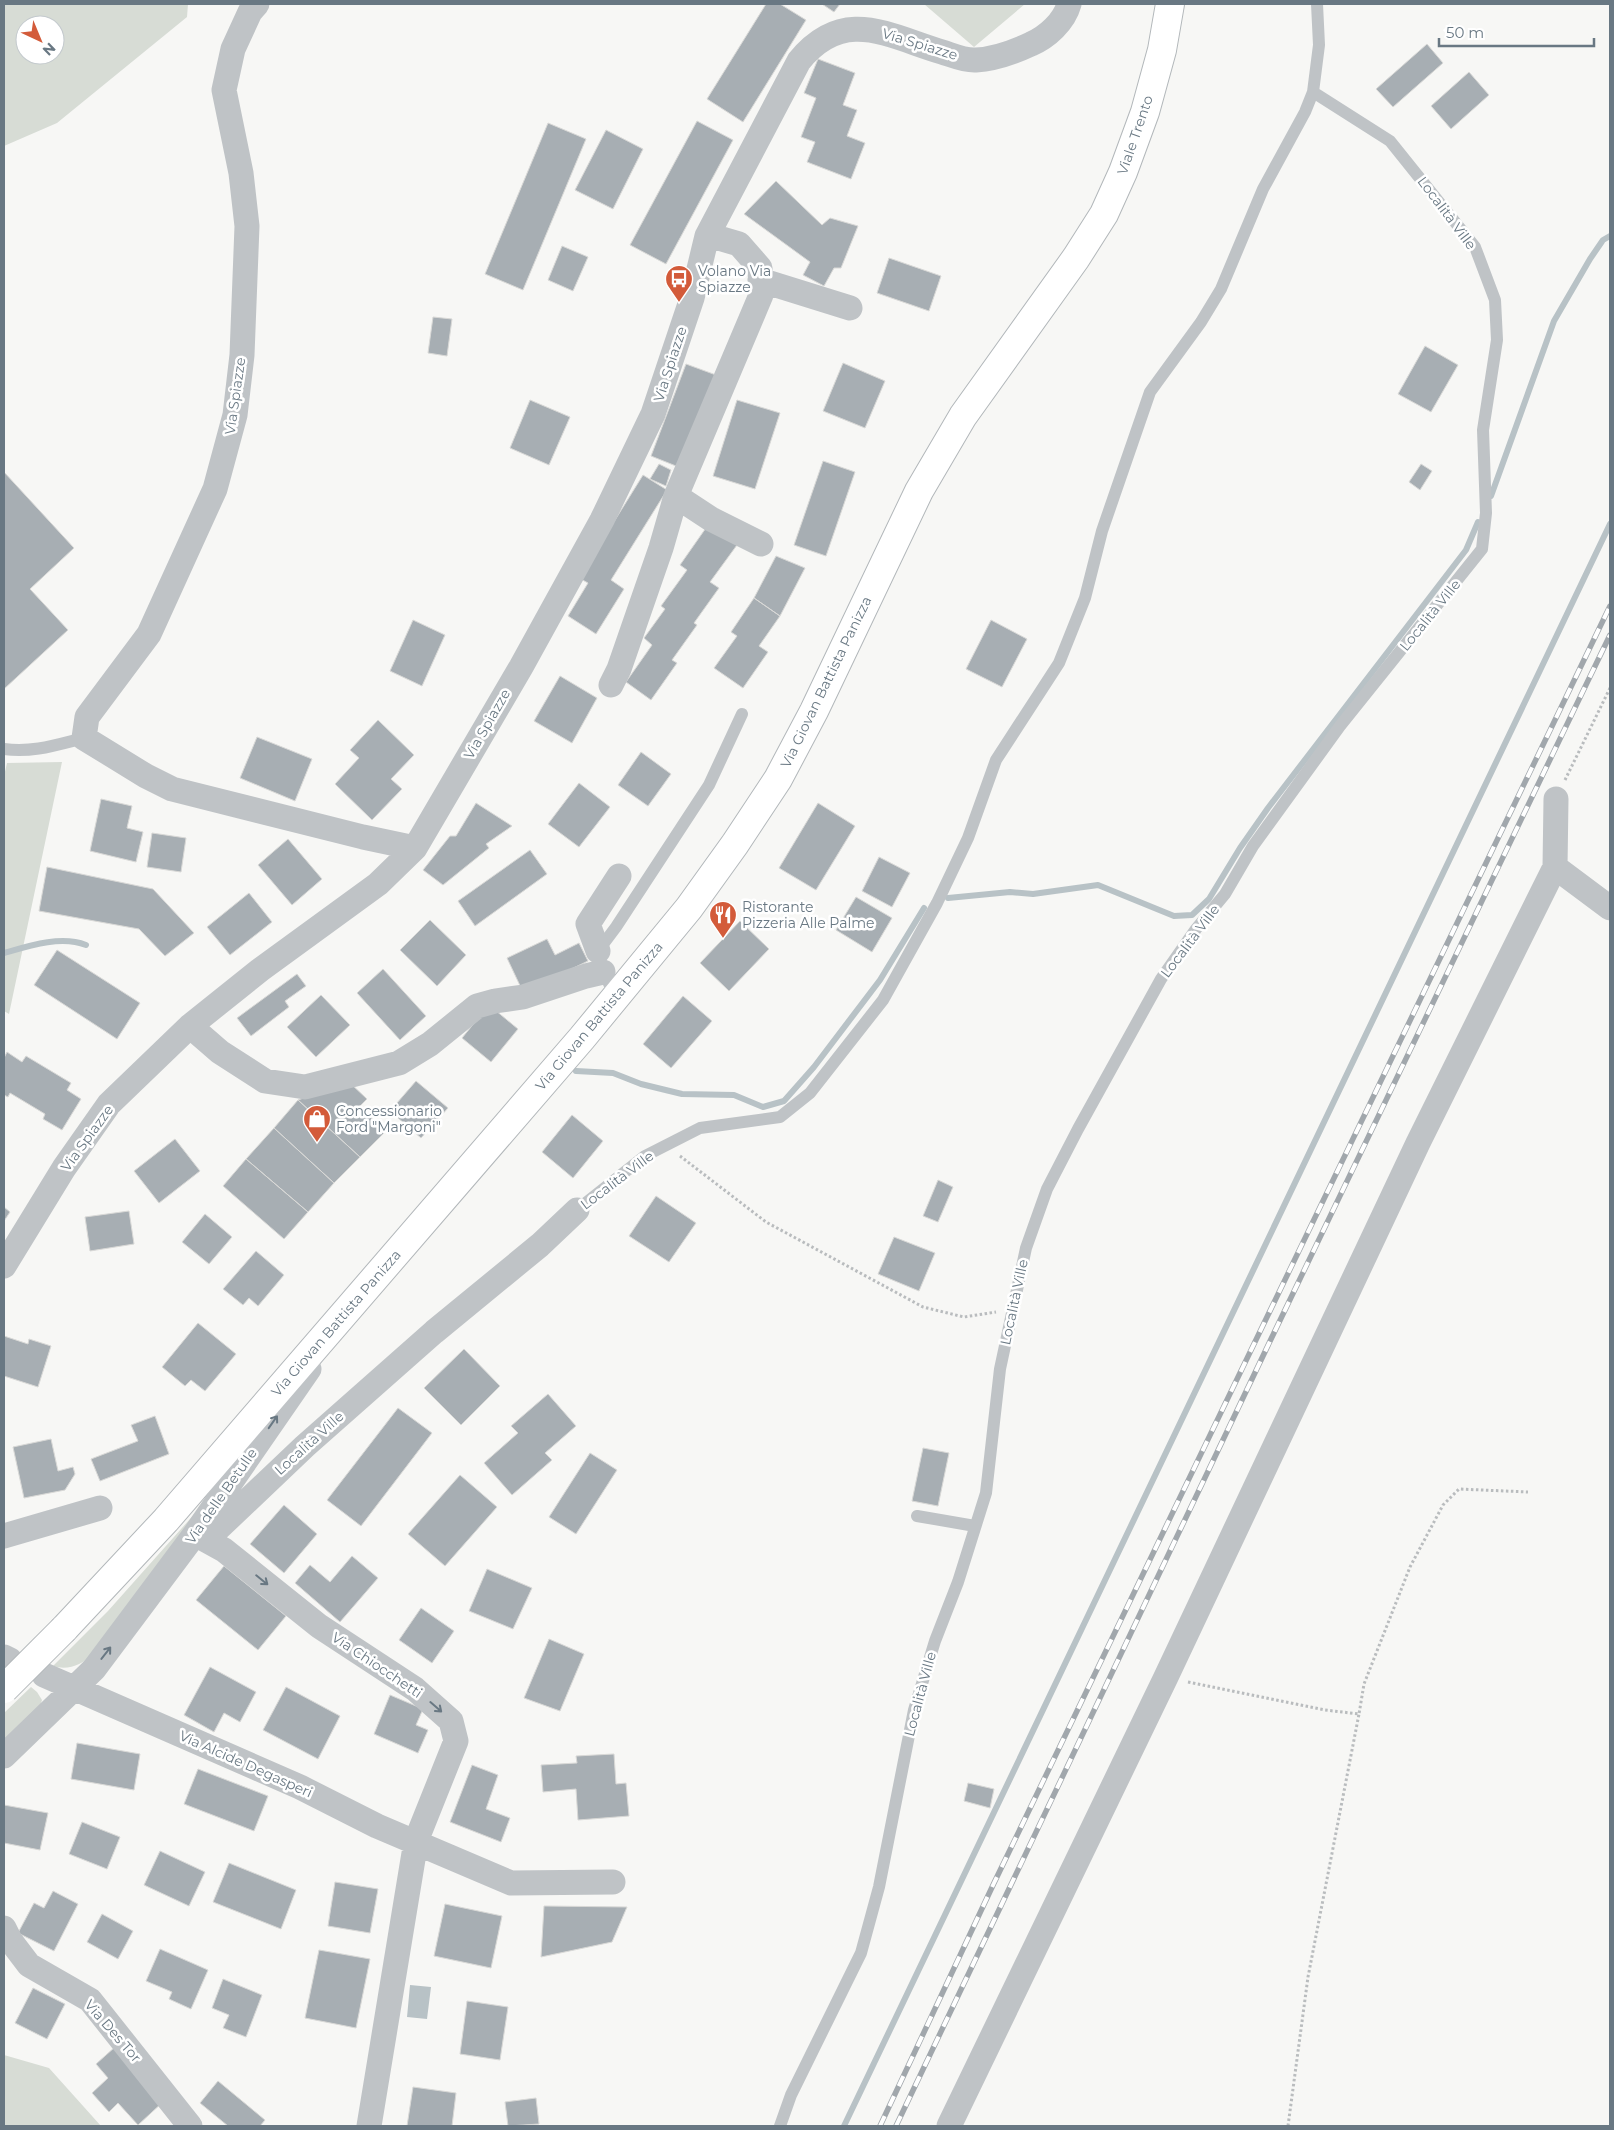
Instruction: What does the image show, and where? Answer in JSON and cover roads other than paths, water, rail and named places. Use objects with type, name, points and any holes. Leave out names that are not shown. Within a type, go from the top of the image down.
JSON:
[{"type":"main road","name":"Viale Trento","points":[[1076,258],[1104,214],[1123,172],[1139,129],[1162,50],[1170,4]]},
{"type":"main road","name":"Via Giovan Battista Panizza","points":[[4,1689],[64,1629],[160,1526],[616,997],[689,908],[736,844],[778,779],[814,711],[919,491],[963,416],[1076,258]]},
{"type":"street","name":"Via Spiazze","points":[[84,738],[87,717],[149,634],[215,489],[235,415],[242,355],[247,226],[242,173],[224,90],[233,49],[250,12],[257,4]]},
{"type":"street","name":"Via Spiazze","points":[[4,1266],[64,1168],[109,1104],[190,1026],[260,970],[378,884],[415,848],[521,667],[602,520],[653,414],[692,298],[707,236],[799,61],[819,41],[835,33],[860,29],[880,31],[923,46],[974,60],[999,56],[1043,39],[1058,23],[1069,4]]},
{"type":"street","points":[[611,685],[619,669],[661,548],[676,496],[760,295],[760,268],[739,244],[707,236]]},
{"type":"street","points":[[760,280],[850,308]]},
{"type":"street","points":[[676,496],[711,519],[761,544]]},
{"type":"street","points":[[84,738],[146,776],[172,789],[363,837],[415,848]]},
{"type":"street","points":[[949,2126],[1166,1677],[1418,1143],[1555,867],[1556,799]]},
{"type":"street","points":[[1555,867],[1610,908]]},
{"type":"street","points":[[190,1026],[220,1052],[265,1081],[305,1087],[399,1063],[430,1044],[477,1006],[495,1000],[523,997],[600,962],[588,924],[619,876]]},
{"type":"street","name":"Località Ville","points":[[208,1542],[305,1446],[434,1332],[540,1245],[577,1210]]},
{"type":"street","name":"Via delle Betulle","points":[[4,1756],[74,1690],[115,1642],[208,1542],[360,1295]]},
{"type":"street","points":[[4,1536],[100,1508]]},
{"type":"street","name":"Via Chiocchetti","points":[[208,1542],[319,1626],[415,1689],[452,1721],[456,1741],[416,1841]]},
{"type":"street","name":"Via Alcide Degasperi","points":[[44,1675],[74,1690],[300,1786],[377,1826],[511,1883],[613,1882]]},
{"type":"street","points":[[369,2126],[416,1841]]},
{"type":"street","name":"Via Des Tor","points":[[4,1928],[10,1940],[29,1965],[90,2000],[190,2126]]},
{"type":"lane","points":[[1313,92],[1319,45],[1317,4]]},
{"type":"lane","name":"Località Ville","points":[[577,1210],[645,1156],[700,1128],[780,1117],[810,1094],[883,1000],[937,903],[953,870],[968,838],[996,760],[1059,663],[1086,598],[1102,531],[1150,392],[1201,322],[1221,289],[1263,189],[1305,112],[1313,92],[1390,140],[1475,247],[1495,300],[1497,340],[1482,430],[1486,513],[1482,549],[1334,734],[1252,846],[1225,894],[1196,929],[1161,979],[1047,1189],[1026,1248],[1000,1370],[986,1493],[958,1582],[935,1641],[914,1710],[879,1887],[862,1953],[791,2095],[780,2126]]},
{"type":"lane","points":[[616,997],[600,962],[616,927],[709,785],[742,714]]},
{"type":"lane","points":[[4,749],[40,750],[84,738]]},
{"type":"lane","points":[[917,1516],[975,1526]]},
{"type":"waterway","points":[[1491,496],[1554,321],[1590,259],[1603,240],[1610,236]]},
{"type":"waterway","points":[[948,898],[1010,892],[1033,894],[1098,885],[1174,916],[1192,915],[1209,899],[1240,848],[1268,808],[1466,550],[1478,522]]},
{"type":"waterway","points":[[844,2126],[1610,524]]},
{"type":"waterway","points":[[576,1071],[613,1073],[641,1084],[682,1094],[734,1095],[763,1107],[784,1101],[814,1067],[880,980],[924,908]]},
{"type":"waterway","points":[[4,953],[55,941],[76,942],[86,945]]},
{"type":"railway","points":[[880,2126],[994,1883],[1610,606]]},
{"type":"railway","points":[[896,2126],[1272,1337],[1610,635]]},
{"type":"place","name":"Volano Via Spiazze","points":[[679,303]]},
{"type":"place","name":"Ristorante Pizzeria Alle Palme","points":[[723,939]]},
{"type":"place","name":"Concessionario Ford \"Margoni\"","points":[[317,1143]]}]
